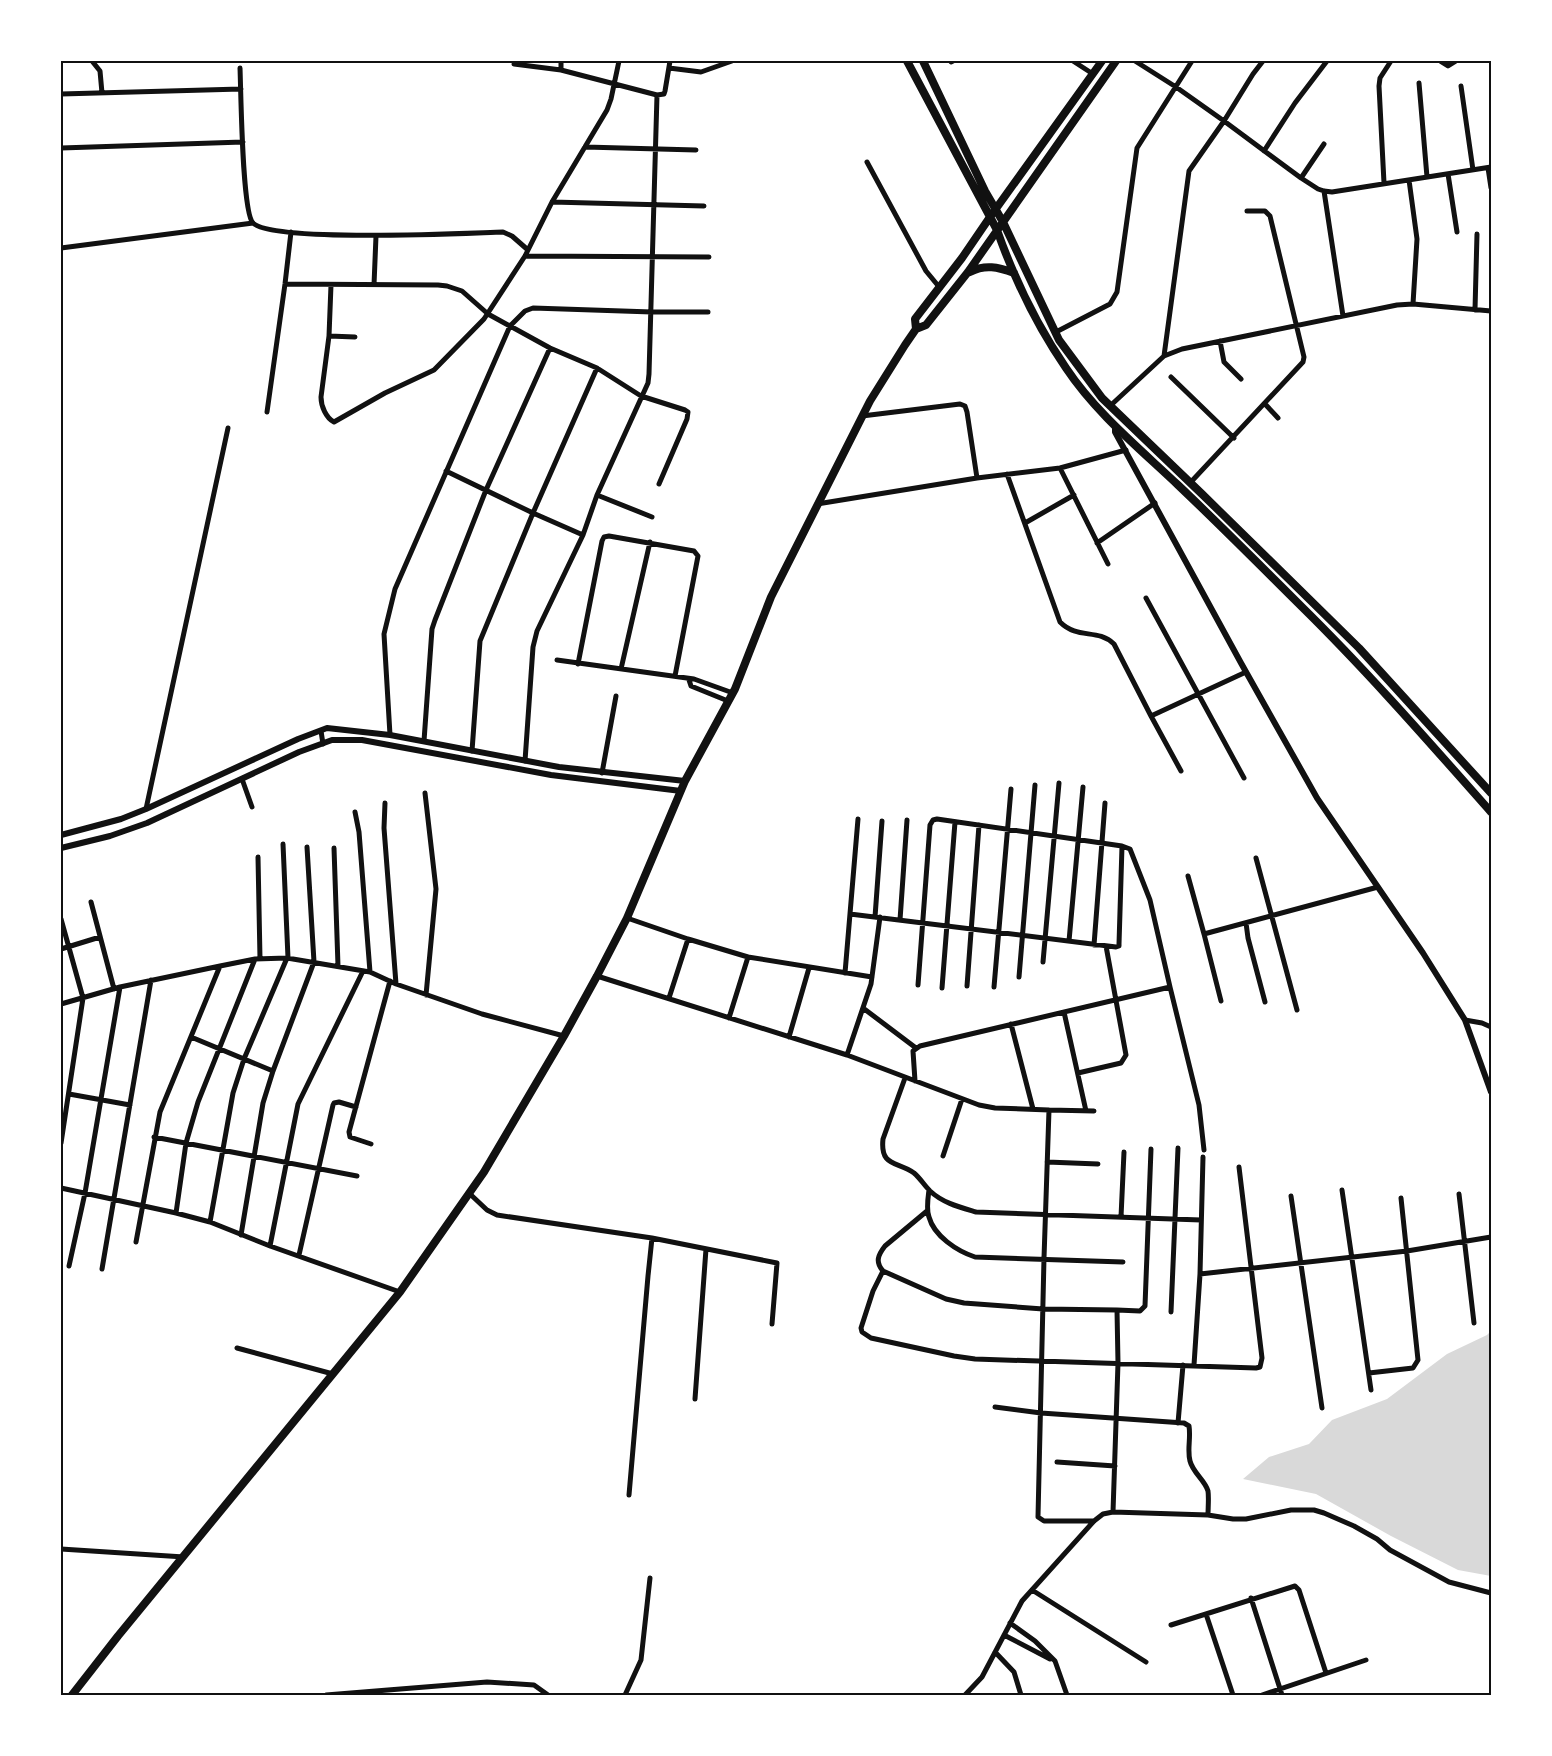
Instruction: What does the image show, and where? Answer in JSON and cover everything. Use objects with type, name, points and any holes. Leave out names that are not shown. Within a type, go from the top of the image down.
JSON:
[{"type":"main road","points":[[906,61],[992,213],[1003,222],[1066,351],[1110,406],[1359,648],[1491,793]]},
{"type":"main road","points":[[923,61],[985,191],[997,230],[1014,273],[1045,337],[1066,369],[1101,413],[1184,490],[1329,633],[1396,704],[1491,812]]},
{"type":"main road","points":[[916,329],[915,319],[940,288],[1102,61]]},
{"type":"main road","points":[[72,1695],[118,1636],[400,1292],[470,1194],[598,976],[626,918],[685,781],[733,693],[771,597],[862,416],[916,329],[926,325],[968,272],[1116,61]]},
{"type":"main road","points":[[968,272],[981,267],[992,266],[1014,273]]},
{"type":"street","points":[[92,61],[100,71],[102,93]]},
{"type":"street","points":[[561,61],[561,70]]},
{"type":"street","points":[[331,285],[329,336],[321,401],[322,407],[334,422],[385,393],[434,370],[488,314],[525,256],[552,202],[607,110],[618,61]]},
{"type":"street","points":[[514,64],[561,70],[657,94],[664,94],[670,61]]},
{"type":"street","points":[[669,68],[701,72],[732,61]]},
{"type":"street","points":[[1073,61],[1093,74]]},
{"type":"street","points":[[1135,61],[1176,87],[1301,178],[1324,192],[1489,168],[1491,188]]},
{"type":"street","points":[[1056,332],[1110,304],[1114,298],[1117,292],[1137,148],[1192,61]]},
{"type":"street","points":[[1164,356],[1189,171],[1263,61]]},
{"type":"street","points":[[1264,151],[1295,103],[1326,61]]},
{"type":"street","points":[[1384,184],[1379,86],[1380,78],[1391,61]]},
{"type":"street","points":[[1440,61],[1448,66],[1456,61]]},
{"type":"street","points":[[240,68],[248,213],[253,223],[261,228],[291,232],[376,236],[503,232],[512,236],[528,250]]},
{"type":"street","points":[[1419,83],[1427,177]]},
{"type":"street","points":[[1461,86],[1473,170]]},
{"type":"street","points":[[61,94],[241,89]]},
{"type":"street","points":[[526,761],[534,646],[537,631],[583,535],[597,495],[648,383],[652,312],[657,94]]},
{"type":"street","points":[[61,148],[243,142]]},
{"type":"street","points":[[1301,178],[1324,144]]},
{"type":"street","points":[[585,147],[696,150]]},
{"type":"street","points":[[867,162],[926,271],[940,288]]},
{"type":"street","points":[[1448,174],[1457,232]]},
{"type":"street","points":[[1409,180],[1417,239],[1413,304]]},
{"type":"street","points":[[1324,192],[1343,316]]},
{"type":"street","points":[[552,202],[704,206]]},
{"type":"street","points":[[1190,483],[1303,362],[1304,357],[1270,216],[1266,211],[1247,211]]},
{"type":"street","points":[[61,248],[253,223]]},
{"type":"street","points":[[267,412],[291,232]]},
{"type":"street","points":[[1475,310],[1477,234]]},
{"type":"street","points":[[374,285],[376,236]]},
{"type":"street","points":[[525,256],[709,257]]},
{"type":"street","points":[[285,284],[438,286],[456,288],[488,314],[550,348],[597,368],[641,396],[685,410],[688,415],[659,484]]},
{"type":"street","points":[[1110,406],[1164,356],[1182,349],[1397,304],[1491,311]]},
{"type":"street","points":[[390,735],[385,645],[386,623],[395,589],[510,326],[525,312],[533,308],[708,312]]},
{"type":"street","points":[[329,336],[355,337]]},
{"type":"street","points":[[1220,342],[1224,362],[1241,379]]},
{"type":"street","points":[[424,741],[432,629],[486,490],[550,348]]},
{"type":"street","points":[[472,751],[480,641],[533,513],[597,368]]},
{"type":"street","points":[[1171,377],[1234,438]]},
{"type":"street","points":[[862,416],[960,404],[965,406],[977,478]]},
{"type":"street","points":[[1265,404],[1278,418]]},
{"type":"street","points":[[1115,426],[1115,432],[1317,798],[1465,1020],[1491,1092]]},
{"type":"street","points":[[146,809],[228,428]]},
{"type":"street","points":[[817,504],[977,478],[1060,468],[1126,450]]},
{"type":"street","points":[[1060,468],[1108,564]]},
{"type":"street","points":[[446,471],[583,535]]},
{"type":"street","points":[[1007,474],[1060,622],[1073,632],[1108,638],[1114,644],[1181,771]]},
{"type":"street","points":[[597,495],[652,517]]},
{"type":"street","points":[[1025,523],[1074,495]]},
{"type":"street","points":[[1098,543],[1154,503]]},
{"type":"street","points":[[578,664],[604,537],[608,536],[694,551],[698,556],[675,676]]},
{"type":"street","points":[[621,669],[650,542]]},
{"type":"street","points":[[1146,598],[1244,778]]},
{"type":"street","points":[[557,660],[675,676],[689,680],[694,679],[733,693]]},
{"type":"street","points":[[1151,716],[1246,672]]},
{"type":"street","points":[[689,680],[691,686],[728,701]]},
{"type":"street","points":[[602,773],[616,696]]},
{"type":"street","points":[[61,835],[106,823],[146,809],[298,738],[321,732],[327,728],[390,735],[526,761],[602,773],[685,781]]},
{"type":"street","points":[[321,732],[323,744]]},
{"type":"street","points":[[61,848],[110,836],[147,823],[299,752],[340,739],[362,740],[550,775],[681,791]]},
{"type":"street","points":[[242,779],[252,807]]},
{"type":"street","points":[[1043,962],[1060,783]]},
{"type":"street","points":[[1018,977],[1035,785]]},
{"type":"street","points":[[1069,941],[1083,787]]},
{"type":"street","points":[[994,988],[1011,789]]},
{"type":"street","points":[[425,793],[436,889],[426,995]]},
{"type":"street","points":[[385,803],[384,828],[396,984]]},
{"type":"street","points":[[1094,945],[1105,803]]},
{"type":"street","points":[[355,812],[359,832],[370,972]]},
{"type":"street","points":[[845,973],[858,819]]},
{"type":"street","points":[[918,985],[931,822],[937,819],[1122,846],[1130,849],[1150,900],[1200,1105],[1204,1150]]},
{"type":"street","points":[[900,920],[908,820]]},
{"type":"street","points":[[847,1055],[872,977],[882,821]]},
{"type":"street","points":[[942,988],[956,822]]},
{"type":"street","points":[[106,823],[110,836]]},
{"type":"street","points":[[966,986],[979,825]]},
{"type":"street","points":[[210,1222],[230,1104],[244,1059],[288,958],[283,844]]},
{"type":"street","points":[[850,914],[1094,945],[1119,946],[1122,846]]},
{"type":"street","points":[[241,1235],[261,1111],[273,1071],[314,962],[308,847]]},
{"type":"street","points":[[334,848],[338,966]]},
{"type":"street","points":[[176,1212],[186,1143],[201,1092],[258,959],[258,857]]},
{"type":"street","points":[[1256,858],[1297,1010]]},
{"type":"street","points":[[1188,876],[1221,1001]]},
{"type":"street","points":[[1204,934],[1378,887]]},
{"type":"street","points":[[69,1266],[85,1193],[117,988],[100,937],[91,902]]},
{"type":"street","points":[[626,918],[748,957],[872,977]]},
{"type":"street","points":[[61,919],[83,998],[61,1143]]},
{"type":"street","points":[[1246,923],[1248,938],[1265,1002]]},
{"type":"street","points":[[61,949],[100,937]]},
{"type":"street","points":[[669,998],[688,939]]},
{"type":"street","points":[[1078,1073],[1121,1063],[1126,1055],[1106,946]]},
{"type":"street","points":[[729,1018],[748,957]]},
{"type":"street","points":[[61,1004],[117,988],[220,966],[258,959],[288,958],[370,972],[426,995],[499,1019],[564,1036]]},
{"type":"street","points":[[136,1242],[141,1206],[160,1112],[220,966]]},
{"type":"street","points":[[789,1037],[809,968]]},
{"type":"street","points":[[270,1246],[298,1104],[363,971]]},
{"type":"street","points":[[598,976],[847,1055],[986,1107],[1094,1111]]},
{"type":"street","points":[[102,1269],[151,980]]},
{"type":"street","points":[[371,1144],[348,1135],[390,981]]},
{"type":"street","points":[[915,1081],[912,1055],[916,1048],[1170,987]]},
{"type":"street","points":[[863,1008],[916,1048]]},
{"type":"street","points":[[1064,1012],[1086,1111]]},
{"type":"street","points":[[1465,1020],[1482,1023],[1491,1027]]},
{"type":"street","points":[[1011,1024],[1033,1109]]},
{"type":"street","points":[[191,1037],[273,1071]]},
{"type":"street","points":[[905,1078],[882,1146],[888,1161],[914,1174],[941,1200],[976,1212],[1201,1220]]},
{"type":"street","points":[[69,1094],[130,1105]]},
{"type":"street","points":[[943,1156],[962,1099]]},
{"type":"street","points":[[298,1255],[334,1103],[339,1102],[356,1107]]},
{"type":"street","points":[[1050,1110],[1044,1258],[1038,1517],[1044,1520],[1094,1521]]},
{"type":"street","points":[[154,1137],[357,1176]]},
{"type":"street","points":[[1171,1312],[1178,1148]]},
{"type":"street","points":[[927,1211],[880,1252],[878,1262],[883,1271],[946,1299],[964,1303],[1043,1309],[1140,1311],[1145,1306],[1152,1149]]},
{"type":"street","points":[[1121,1217],[1124,1152]]},
{"type":"street","points":[[1194,1365],[1200,1274],[1203,1157]]},
{"type":"street","points":[[1047,1162],[1098,1164]]},
{"type":"street","points":[[883,1271],[873,1291],[862,1328],[862,1332],[866,1335],[965,1358],[1260,1367],[1262,1358],[1239,1167]]},
{"type":"street","points":[[61,1188],[176,1212],[210,1222],[270,1246],[400,1292]]},
{"type":"street","points":[[929,1190],[927,1211],[929,1218],[939,1234],[968,1255],[975,1257],[1123,1262]]},
{"type":"street","points":[[1342,1190],[1371,1390]]},
{"type":"street","points":[[470,1194],[487,1210],[497,1214],[652,1238],[777,1264],[772,1324]]},
{"type":"street","points":[[1459,1194],[1474,1323]]},
{"type":"street","points":[[1291,1196],[1322,1408]]},
{"type":"street","points":[[1369,1373],[1413,1368],[1417,1364],[1401,1198]]},
{"type":"street","points":[[1200,1274],[1352,1258],[1491,1237]]},
{"type":"street","points":[[629,1495],[652,1238]]},
{"type":"street","points":[[695,1399],[706,1249]]},
{"type":"street","points":[[1113,1512],[1118,1363],[1117,1310]]},
{"type":"street","points":[[237,1348],[333,1374]]},
{"type":"street","points":[[1178,1423],[1183,1365]]},
{"type":"street","points":[[995,1407],[1041,1413],[1184,1423],[1189,1426],[1189,1458],[1192,1466],[1206,1486],[1208,1493],[1208,1515]]},
{"type":"street","points":[[1057,1462],[1115,1466]]},
{"type":"street","points":[[967,1694],[982,1677],[1022,1601],[1094,1521],[1103,1514],[1113,1512],[1208,1515],[1233,1520],[1246,1520],[1301,1509],[1324,1513],[1377,1539],[1390,1550],[1449,1582],[1491,1593]]},
{"type":"street","points":[[61,1548],[184,1557]]},
{"type":"street","points":[[625,1695],[641,1660],[650,1578]]},
{"type":"street","points":[[1171,1625],[1291,1586],[1298,1588],[1326,1673]]},
{"type":"street","points":[[1032,1590],[1146,1662]]},
{"type":"street","points":[[1252,1598],[1282,1695]]},
{"type":"street","points":[[1206,1614],[1233,1695]]},
{"type":"street","points":[[1010,1623],[1035,1641],[1055,1661],[1067,1695]]},
{"type":"street","points":[[1004,1635],[1055,1661]]},
{"type":"street","points":[[995,1652],[1014,1672],[1021,1695]]},
{"type":"street","points":[[1262,1695],[1366,1660]]},
{"type":"street","points":[[326,1695],[487,1682],[534,1685],[548,1695]]},
{"type":"shaded area","points":[[1491,1331],[1491,1576],[1458,1570],[1391,1536],[1316,1494],[1243,1479],[1269,1457],[1309,1444],[1332,1420],[1387,1399],[1447,1354],[1487,1335]]}]
